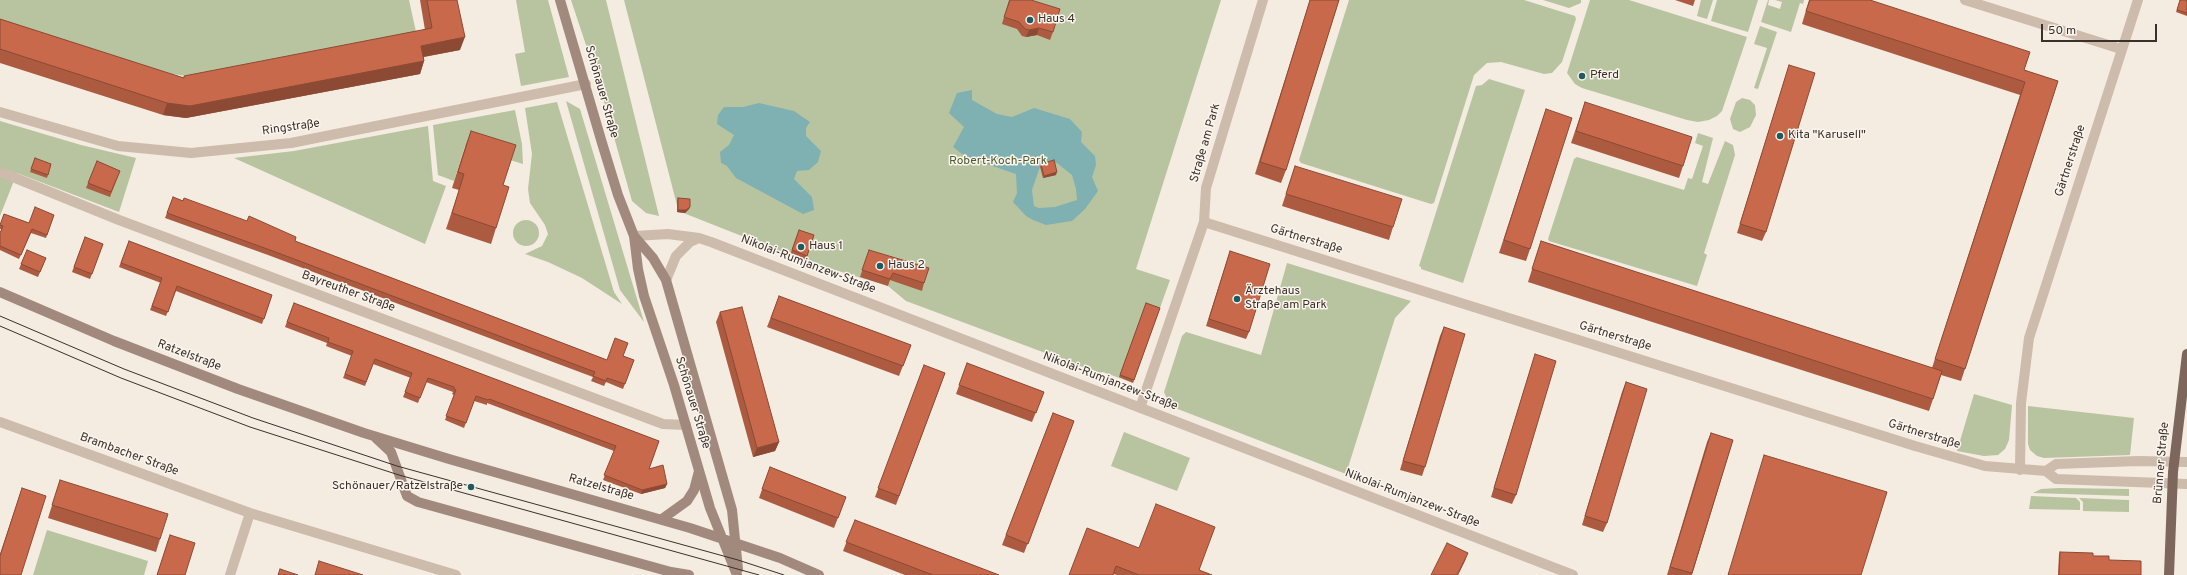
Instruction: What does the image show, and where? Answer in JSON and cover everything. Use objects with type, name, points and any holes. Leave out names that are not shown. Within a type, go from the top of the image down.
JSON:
[{"type":"main road","name":"Schönauer Straße","points":[[560,0],[616,188],[634,236],[642,285],[699,471],[738,575]]},
{"type":"main road","name":"Schönauer Straße","points":[[634,236],[653,258],[666,280],[732,510],[737,543],[738,575]]},
{"type":"main road","name":"Ratzelstraße","points":[[0,292],[114,341],[216,380],[373,435],[449,459],[662,519],[723,538],[780,558],[819,575]]},
{"type":"main road","name":"Brünner Straße","points":[[2169,575],[2172,483],[2187,354]]},
{"type":"main road","name":"Ratzelstraße","points":[[373,435],[391,452],[407,496],[418,502],[671,572],[689,575]]},
{"type":"main road","points":[[662,519],[687,501],[694,490],[699,471]]},
{"type":"street","name":"Straße am Park","points":[[1140,408],[1204,222],[1206,188],[1263,0]]},
{"type":"street","points":[[1964,0],[2122,49]]},
{"type":"street","name":"Gärtnerstraße","points":[[2020,470],[2021,403],[2028,343],[2138,0]]},
{"type":"street","name":"Ringstraße","points":[[0,112],[118,146],[190,153],[291,142],[586,84]]},
{"type":"street","name":"Bayreuther Straße","points":[[4,173],[119,220],[663,424],[686,425]]},
{"type":"street","name":"Gärtnerstraße","points":[[1204,222],[1915,446],[1984,466],[2046,471],[2056,479],[2187,484]]},
{"type":"street","name":"Nikolai-Rumjanzew-Straße","points":[[634,236],[668,234],[699,238],[1573,575]]},
{"type":"street","points":[[666,280],[676,256],[690,242],[699,238]]},
{"type":"street","name":"Brambacher Straße","points":[[0,422],[250,513],[456,575]]},
{"type":"street","name":"Gärtnerstraße","points":[[2046,471],[2056,464],[2187,462]]},
{"type":"street","points":[[230,575],[250,513]]},
{"type":"green space","points":[[0,0],[409,0],[416,32],[186,76],[172,74],[0,20]]},
{"type":"green space","points":[[516,0],[548,0],[569,77],[521,86],[515,54],[525,52]]},
{"type":"green space","points":[[571,0],[606,0],[659,216],[646,213],[632,201],[599,84]]},
{"type":"green space","name":"Robert-Koch-Park","points":[[624,0],[1221,0],[1136,269],[1170,280],[1133,383],[1103,372],[1099,373],[906,301],[888,286],[805,261],[681,212],[678,209]]},
{"type":"green space","points":[[1349,0],[1524,0],[1575,16],[1576,19],[1562,62],[1552,73],[1544,74],[1501,62],[1487,63],[1474,75],[1434,203],[1431,204],[1301,163],[1299,160]]},
{"type":"green space","points":[[1543,0],[1581,0],[1581,3],[1569,8]]},
{"type":"green space","points":[[1590,0],[1629,0],[1747,37],[1722,111],[1717,116],[1709,120],[1698,122],[1687,120],[1582,88],[1575,84],[1567,73]]},
{"type":"green space","points":[[1701,0],[1713,0],[1707,19],[1697,16]]},
{"type":"green space","points":[[1717,0],[1758,0],[1748,32],[1711,21]]},
{"type":"green space","points":[[1768,0],[1768,5],[1780,9],[1782,2],[1775,0],[1804,0],[1803,4],[1800,3],[1791,32],[1761,22]]},
{"type":"green space","points":[[1760,26],[1777,32],[1758,89],[1754,88],[1767,48],[1754,44]]},
{"type":"green space","points":[[1489,79],[1525,90],[1463,283],[1421,269],[1419,266],[1476,86],[1482,85]]},
{"type":"green space","points":[[1742,98],[1750,100],[1755,105],[1756,115],[1750,127],[1740,132],[1733,129],[1730,119],[1736,102]]},
{"type":"green space","points":[[566,101],[580,109],[644,322],[620,290]]},
{"type":"green space","points":[[557,102],[614,292],[622,304],[582,278],[548,262],[525,254],[542,246],[548,234],[545,225],[530,203],[528,189],[532,154],[525,108]]},
{"type":"green space","points":[[515,110],[522,144],[523,164],[465,146],[454,181],[438,175],[433,125]]},
{"type":"green space","points":[[0,121],[81,145],[136,158],[119,212],[17,173],[0,216]]},
{"type":"green space","points":[[428,126],[433,181],[446,186],[425,244],[234,158],[294,151]]},
{"type":"green space","points":[[1698,133],[1713,138],[1702,182],[1708,184],[1725,141],[1733,145],[1735,155],[1704,253],[1707,255],[1697,286],[1549,241],[1548,239],[1574,159],[1577,157],[1684,190],[1688,178],[1692,179],[1703,146],[1695,143]]},
{"type":"green space","points":[[526,220],[535,224],[539,233],[535,242],[526,246],[517,242],[513,233],[517,224]]},
{"type":"green space","points":[[1287,263],[1411,301],[1395,318],[1346,474],[1170,406],[1164,392],[1182,336],[1186,332],[1261,355]]},
{"type":"green space","points":[[1974,394],[2012,405],[2009,440],[2005,449],[1998,455],[1984,456],[1957,451]]},
{"type":"green space","points":[[2028,406],[2134,418],[2130,455],[2044,458],[2037,456],[2030,450],[2028,444]]},
{"type":"green space","points":[[1124,432],[1190,458],[1177,491],[1111,466]]},
{"type":"green space","points":[[2041,489],[2129,489],[2129,496],[2033,493]]},
{"type":"green space","points":[[2031,496],[2076,498],[2080,502],[2080,510],[2029,509]]},
{"type":"green space","points":[[2079,498],[2129,500],[2129,512],[2083,511],[2083,502]]},
{"type":"green space","points":[[47,530],[148,561],[144,575],[33,575]]},
{"type":"water","points":[[972,90],[972,100],[997,114],[1012,117],[1034,108],[1070,119],[1082,132],[1081,142],[1095,156],[1096,165],[1092,177],[1098,191],[1085,209],[1072,221],[1046,225],[1026,216],[1013,202],[1017,193],[1016,174],[966,157],[953,147],[964,127],[949,113],[957,93]],"holes":[[[1057,163],[1072,175],[1077,200],[1055,207],[1039,208],[1034,206],[1032,190],[1040,167]]]},
{"type":"water","points":[[759,103],[794,111],[810,122],[806,128],[806,136],[821,151],[818,162],[809,170],[797,171],[794,179],[812,197],[814,210],[803,214],[736,178],[727,166],[721,163],[720,152],[729,145],[734,135],[717,124],[718,115],[724,107],[743,107]]},
{"type":"building","points":[[427,0],[457,0],[465,37],[421,46],[424,61],[190,106],[167,103],[0,49],[0,19],[184,78],[184,76],[432,28]]},
{"type":"building","name":"Haus 4","points":[[1010,0],[1031,0],[1060,9],[1053,32],[1039,28],[1029,30],[1025,29],[1019,22],[1004,17]]},
{"type":"building","points":[[1310,0],[1339,0],[1286,170],[1260,162]]},
{"type":"building","points":[[1810,0],[1870,0],[2030,52],[2024,70],[2058,81],[1965,369],[1935,359],[2025,82],[1806,11]]},
{"type":"building","points":[[2180,0],[2187,0],[2187,13],[2177,10]]},
{"type":"building","points":[[1789,65],[1815,73],[1766,232],[1740,224]]},
{"type":"building","points":[[1585,102],[1692,137],[1683,166],[1576,131]]},
{"type":"building","points":[[1546,109],[1572,118],[1530,249],[1504,240]]},
{"type":"building","points":[[471,131],[516,145],[503,185],[509,187],[496,228],[452,213],[464,174],[458,172]]},
{"type":"building","points":[[35,158],[51,164],[48,175],[31,169]]},
{"type":"building","points":[[1054,160],[1057,172],[1044,176],[1041,164]]},
{"type":"building","points":[[97,161],[120,171],[111,192],[88,183]]},
{"type":"building","points":[[1295,166],[1402,199],[1393,227],[1286,194]]},
{"type":"building","points":[[173,197],[183,201],[184,198],[247,221],[249,216],[296,237],[295,241],[607,360],[615,338],[628,343],[623,356],[634,360],[625,384],[607,378],[606,381],[593,376],[595,372],[167,213]]},
{"type":"building","points":[[678,198],[690,199],[690,207],[686,210],[678,210]]},
{"type":"building","points":[[35,207],[54,215],[47,235],[32,229],[21,255],[0,246],[0,233],[3,226],[0,225],[4,214],[29,223]]},
{"type":"building","name":"Haus 1","points":[[799,230],[814,235],[807,256],[792,250]]},
{"type":"building","points":[[85,237],[103,244],[92,274],[74,267]]},
{"type":"building","points":[[129,241],[272,295],[264,319],[177,286],[168,312],[152,306],[162,278],[121,263]]},
{"type":"building","points":[[1541,241],[1942,371],[1933,399],[1532,269]]},
{"type":"building","points":[[27,250],[46,258],[40,272],[21,264]]},
{"type":"building","points":[[869,250],[929,268],[924,283],[893,273],[890,279],[862,270]]},
{"type":"building","name":"Ärztehaus Straße am Park","points":[[1230,251],[1270,264],[1249,332],[1209,319]]},
{"type":"building","points":[[779,296],[911,345],[903,366],[771,318]]},
{"type":"building","points":[[294,303],[659,441],[649,469],[663,465],[667,484],[642,490],[604,475],[616,446],[489,399],[476,396],[466,423],[446,416],[456,390],[454,387],[428,378],[420,398],[405,392],[412,373],[375,359],[366,382],[345,374],[353,351],[328,342],[329,338],[287,322]]},
{"type":"building","points":[[1146,303],[1160,308],[1134,380],[1120,375]]},
{"type":"building","points":[[742,307],[779,442],[757,448],[720,312]]},
{"type":"building","points":[[1444,327],[1465,334],[1425,467],[1403,461]]},
{"type":"building","points":[[1535,354],[1556,361],[1516,495],[1494,488]]},
{"type":"building","points":[[967,363],[1044,392],[1036,413],[959,385]]},
{"type":"building","points":[[924,365],[945,373],[899,496],[878,488]]},
{"type":"building","points":[[1626,382],[1647,389],[1607,523],[1585,516]]},
{"type":"building","points":[[1053,413],[1074,421],[1028,544],[1006,535]]},
{"type":"building","points":[[1711,433],[1733,440],[1692,573],[1670,567]]},
{"type":"building","points":[[1764,455],[1887,492],[1861,575],[1728,575]]},
{"type":"building","points":[[770,467],[846,497],[838,518],[762,489]]},
{"type":"building","points":[[60,480],[168,514],[160,539],[52,505]]},
{"type":"building","points":[[22,488],[46,496],[21,575],[0,575],[0,556]]},
{"type":"building","points":[[1156,504],[1215,527],[1199,570],[1212,575],[1139,575],[1116,566],[1113,575],[1069,575],[1087,528],[1139,548]]},
{"type":"building","points":[[855,520],[999,575],[933,575],[846,542]]},
{"type":"building","points":[[170,535],[195,543],[185,575],[157,575]]},
{"type":"building","points":[[1447,543],[1468,553],[1457,575],[1431,575]]},
{"type":"building","points":[[2060,552],[2093,553],[2093,556],[2109,556],[2109,560],[2141,561],[2141,575],[2059,575]]},
{"type":"building","points":[[319,561],[363,575],[315,575]]},
{"type":"building","points":[[280,569],[298,575],[278,575]]},
{"type":"tram line","points":[[0,316],[124,369],[253,418],[397,466],[738,560],[784,575]]},
{"type":"tram line","points":[[0,326],[121,378],[250,427],[399,475],[759,575]]},
{"type":"place","name":"Haus 4","points":[[1030,20]]},
{"type":"place","name":"Pferd","points":[[1582,76]]},
{"type":"place","name":"Kita \"Karusell\"","points":[[1780,136]]},
{"type":"place","name":"Haus 1","points":[[801,247]]},
{"type":"place","name":"Haus 2","points":[[880,266]]},
{"type":"place","name":"Ärztehaus Straße am Park","points":[[1237,299]]},
{"type":"place","name":"Schönauer/Ratzelstraße","points":[[471,487]]}]
